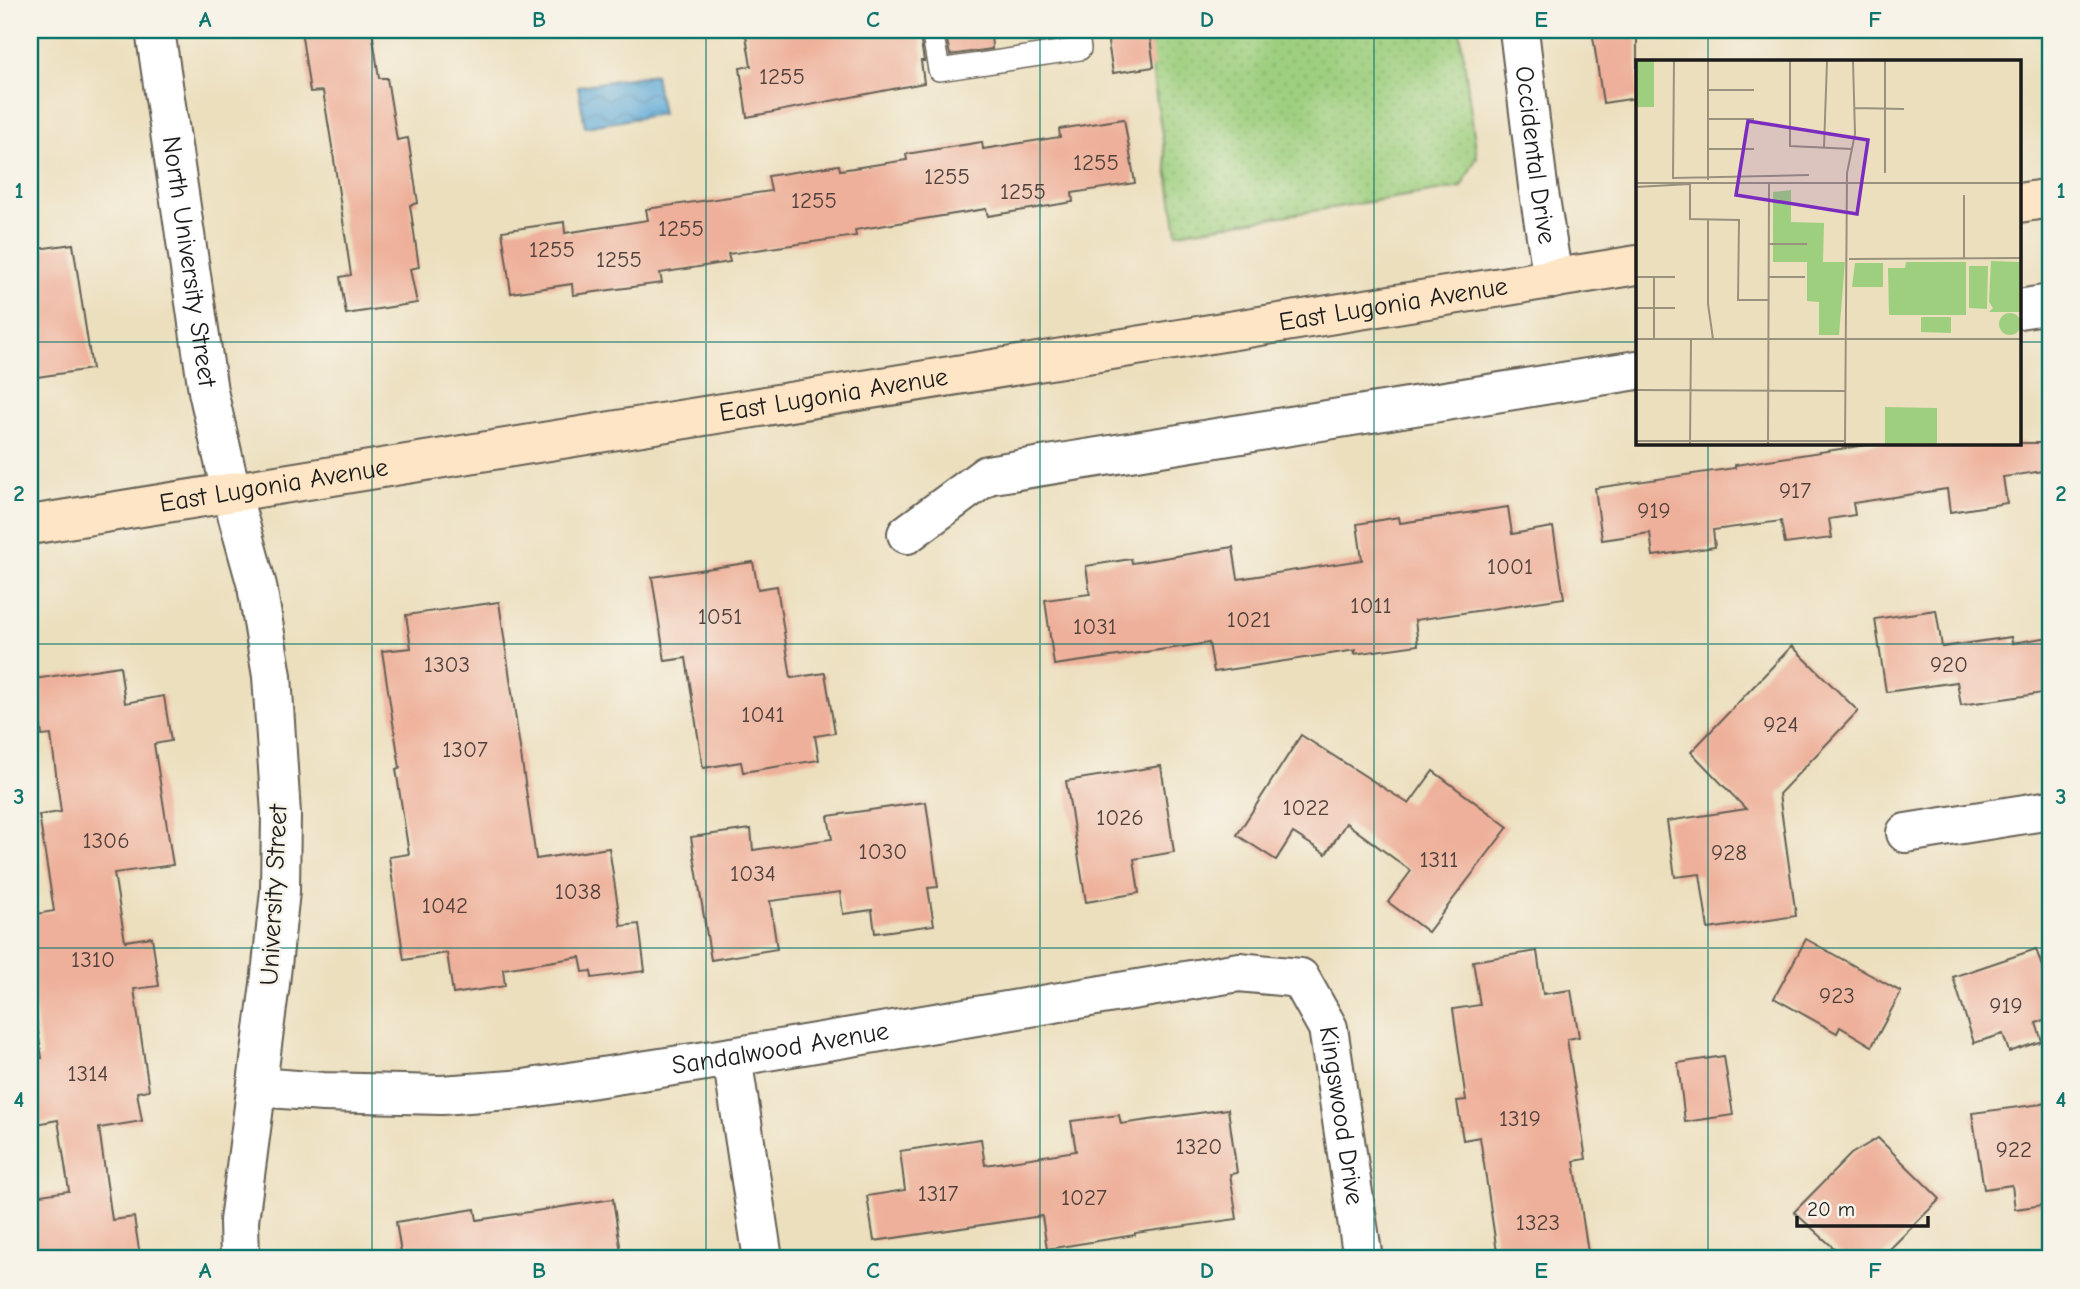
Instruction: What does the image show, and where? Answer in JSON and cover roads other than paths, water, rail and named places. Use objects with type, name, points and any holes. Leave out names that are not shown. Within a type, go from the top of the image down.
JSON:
[{"type":"main road","points":[[2021,203],[2050,198]]},
{"type":"main road","name":"East Lugonia Avenue","points":[[30,525],[1636,265]]},
{"type":"street","name":"North University Street","points":[[155,30],[208,391],[232,492]]},
{"type":"street","name":"Occidental Drive","points":[[1519,30],[1538,186],[1553,279]]},
{"type":"street","points":[[2021,309],[2050,304]]},
{"type":"street","points":[[906,534],[988,475],[1636,370]]},
{"type":"street","name":"University Street","points":[[232,492],[257,586],[272,676],[281,814],[280,891],[239,1221],[240,1259]]},
{"type":"street","points":[[1906,833],[2050,810]]},
{"type":"street","name":"Sandalwood Avenue","points":[[257,1087],[323,1092],[441,1095],[524,1089],[1239,972],[1300,978]]},
{"type":"street","name":"Kingswood Drive","points":[[1300,978],[1328,1028],[1363,1259]]},
{"type":"street","points":[[732,1057],[762,1259]]},
{"type":"lane","points":[[932,30],[939,70],[1080,49],[1077,30]]},
{"type":"water","points":[[655,74],[662,114],[585,127],[578,86]]}]
